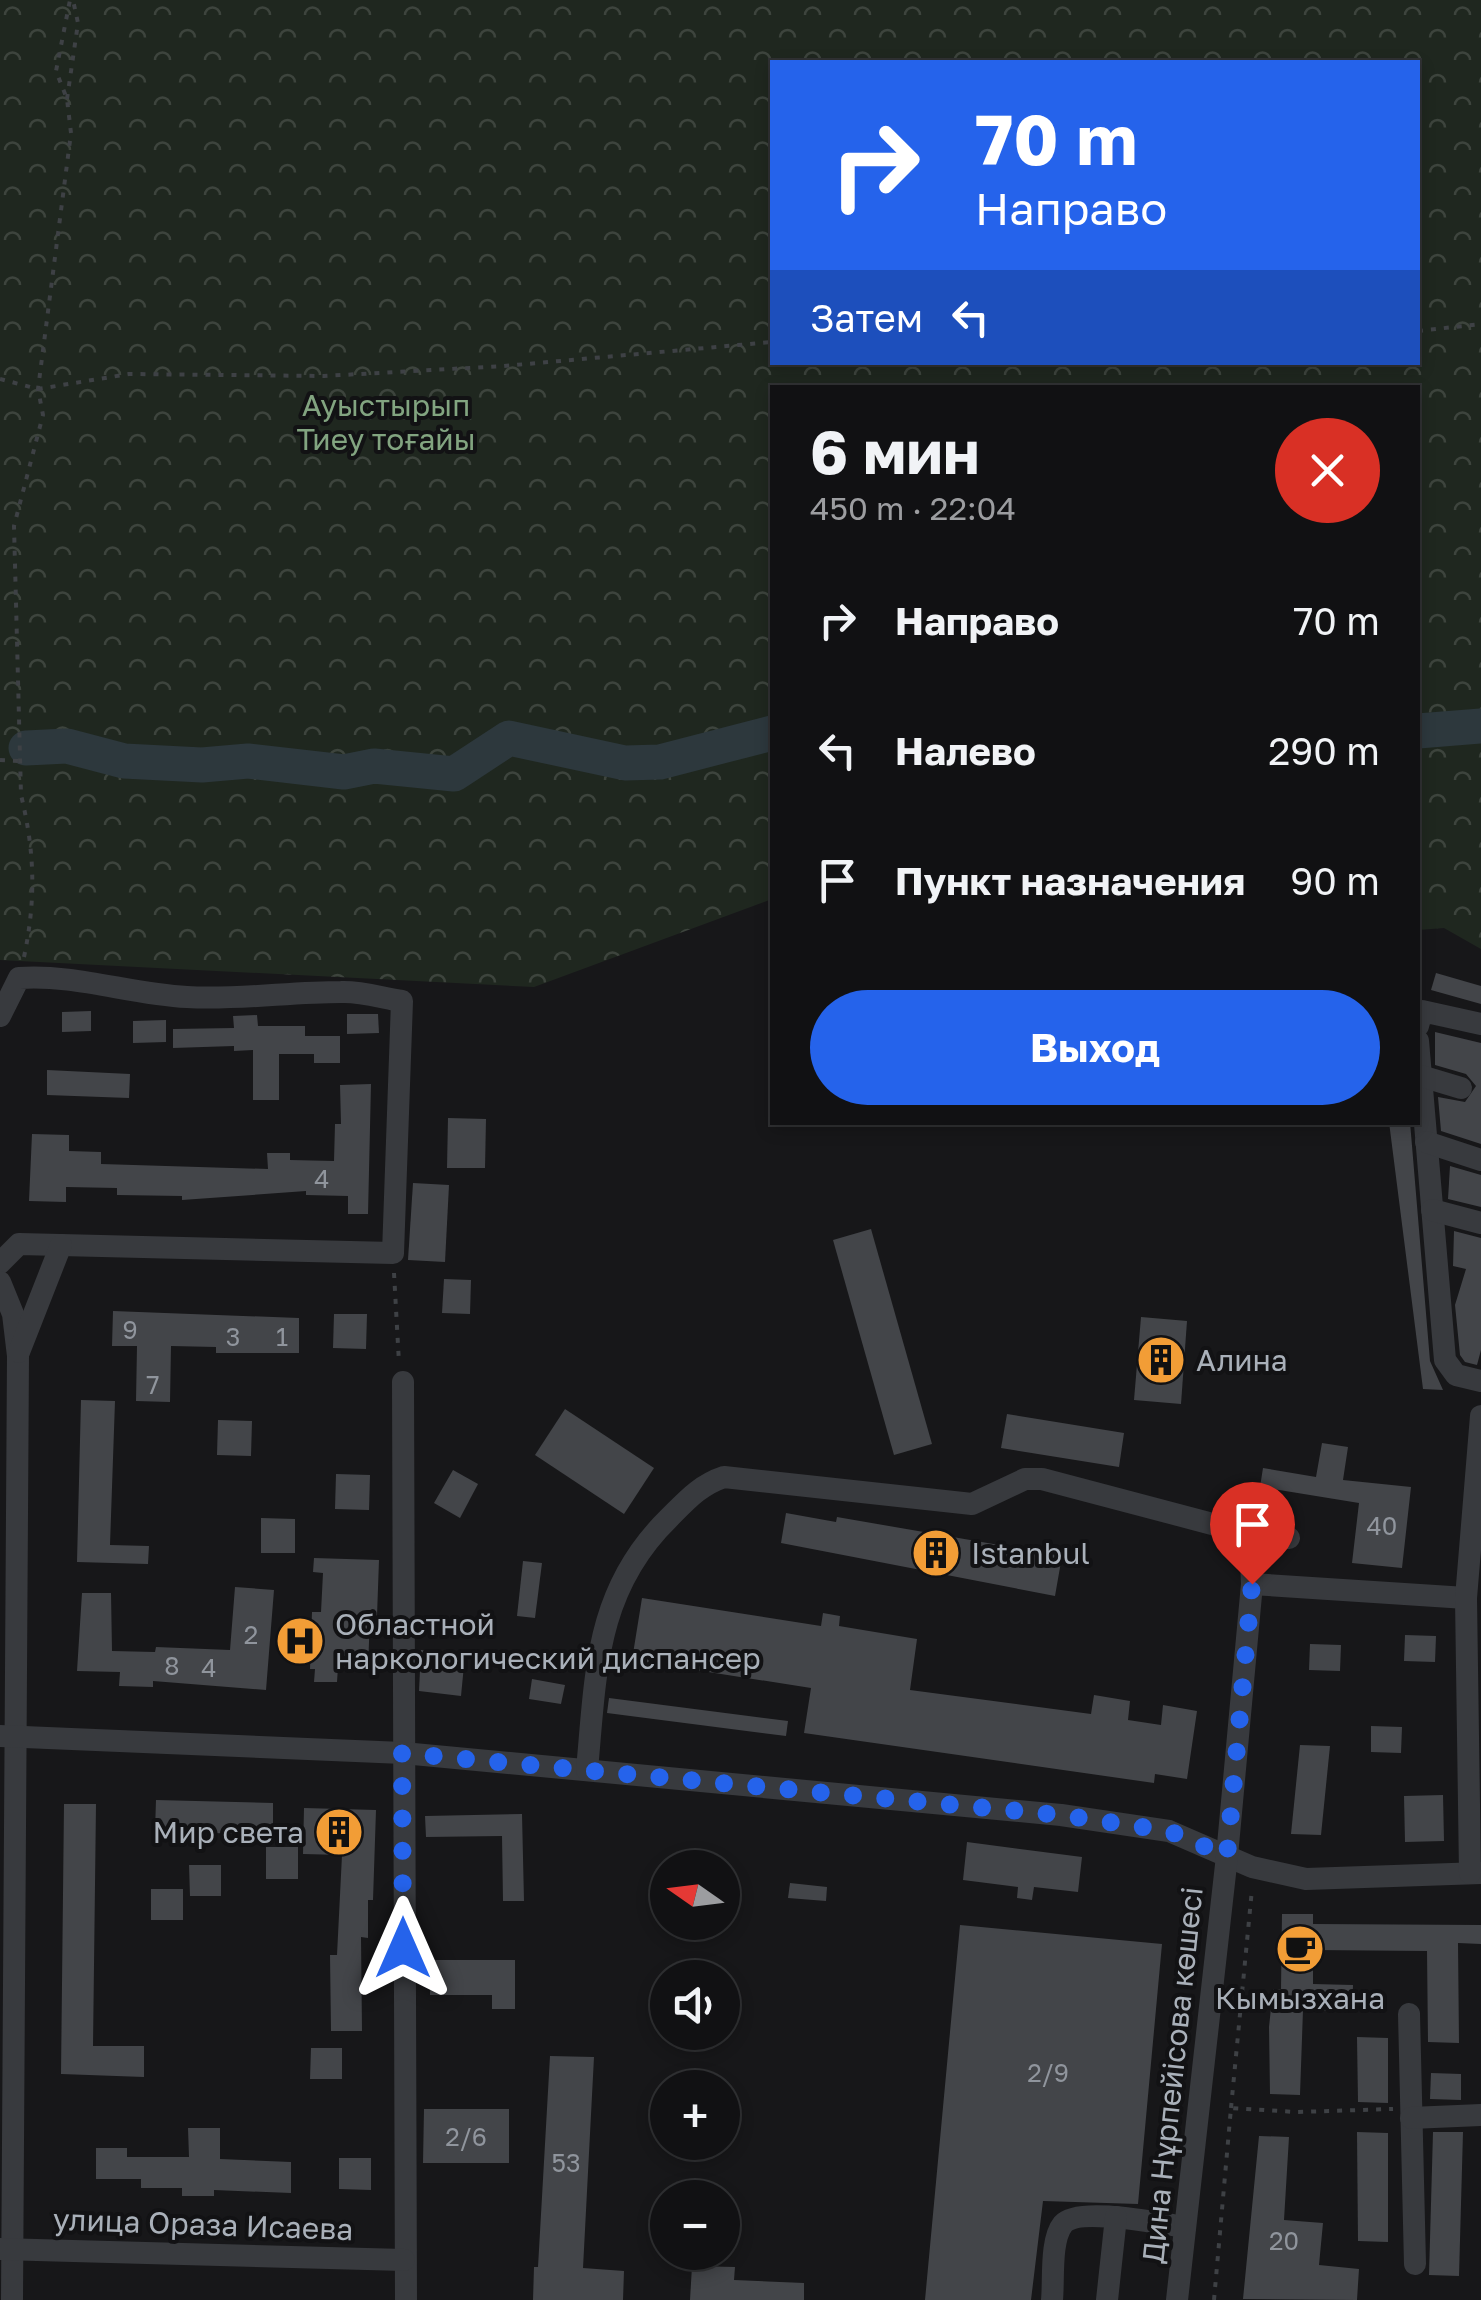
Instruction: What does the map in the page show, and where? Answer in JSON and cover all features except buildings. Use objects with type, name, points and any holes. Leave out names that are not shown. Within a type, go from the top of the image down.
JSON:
[{"type":"street","points":[[0,1016],[19,978],[52,976],[124,992],[189,997],[267,999],[344,991],[402,1001],[393,1254],[19,1244],[0,1264]]},
{"type":"street","points":[[1420,1019],[1422,1012],[1481,1024]]},
{"type":"street","points":[[1460,1088],[1420,1076],[1445,1360],[1456,1375],[1478,1377]]},
{"type":"street","points":[[1426,1142],[1481,1160]]},
{"type":"street","points":[[1432,1210],[1481,1223]]},
{"type":"street","points":[[18,1356],[61,1245]]},
{"type":"street","points":[[0,1282],[13,1314],[18,1356],[6,1736],[6,2249],[12,2300]]},
{"type":"street","points":[[403,1382],[406,2300]]},
{"type":"street","points":[[6,1736],[402,1753],[1061,1815],[1169,1831],[1252,1868],[1306,1879],[1476,1873],[1471,1614],[1481,1416]]},
{"type":"street","points":[[587,1770],[596,1677],[611,1602],[626,1568],[651,1535],[704,1484],[724,1477],[972,1504],[1026,1479],[1042,1479],[1250,1534],[1289,1538]]},
{"type":"street","points":[[1250,1534],[1252,1584],[1471,1614]]},
{"type":"street","name":"Дина Нұрпейісова көшесі","points":[[1177,2300],[1227,1856],[1252,1584]]},
{"type":"street","points":[[1409,2014],[1414,2264]]},
{"type":"street","points":[[1411,2118],[1481,2115]]},
{"type":"street","points":[[1052,2300],[1061,2226],[1072,2217],[1116,2217],[1185,2227]]},
{"type":"street","points":[[1107,2300],[1116,2217]]},
{"type":"street","name":"улица Ораза Исаева","points":[[6,2249],[404,2260]]},
{"type":"path","points":[[68,99],[56,71],[72,0]]},
{"type":"path","points":[[19,978],[35,905],[32,838],[21,795],[19,761],[14,526],[43,415],[38,389],[71,133],[68,99],[78,23],[72,0]]},
{"type":"path","points":[[1420,331],[1481,324]]},
{"type":"path","points":[[0,379],[4,384],[38,389],[129,374],[324,376],[504,366],[770,342]]},
{"type":"path","points":[[0,760],[19,761]]},
{"type":"path","points":[[393,1254],[394,1336],[403,1382]]},
{"type":"path","points":[[1214,2300],[1252,1917],[1252,1868]]},
{"type":"path","points":[[1231,2108],[1296,2112],[1399,2109],[1411,2118]]},
{"type":"green space","name":"Ауыстырып Тиеу тоғайы","points":[[0,0],[1481,0],[1481,949],[1444,928],[1420,930],[1420,385],[770,385],[770,900],[534,987],[0,960]]},
{"type":"waterway","points":[[1420,731],[1481,726]]},
{"type":"waterway","points":[[26,748],[67,746],[124,761],[202,765],[248,761],[344,772],[374,766],[454,774],[509,738],[625,763],[660,762],[770,734]]},
{"type":"place","name":"Алина","points":[[1161,1360]]},
{"type":"place","name":"Istanbul","points":[[936,1553]]},
{"type":"place","name":"Областной наркологический диспансер","points":[[300,1641]]},
{"type":"place","name":"Мир света","points":[[339,1832]]},
{"type":"place","name":"Кымызхана","points":[[1300,1949]]},
{"type":"route","points":[[403,1948],[402,1753],[1061,1815],[1169,1831],[1227,1856],[1252,1584]]}]
